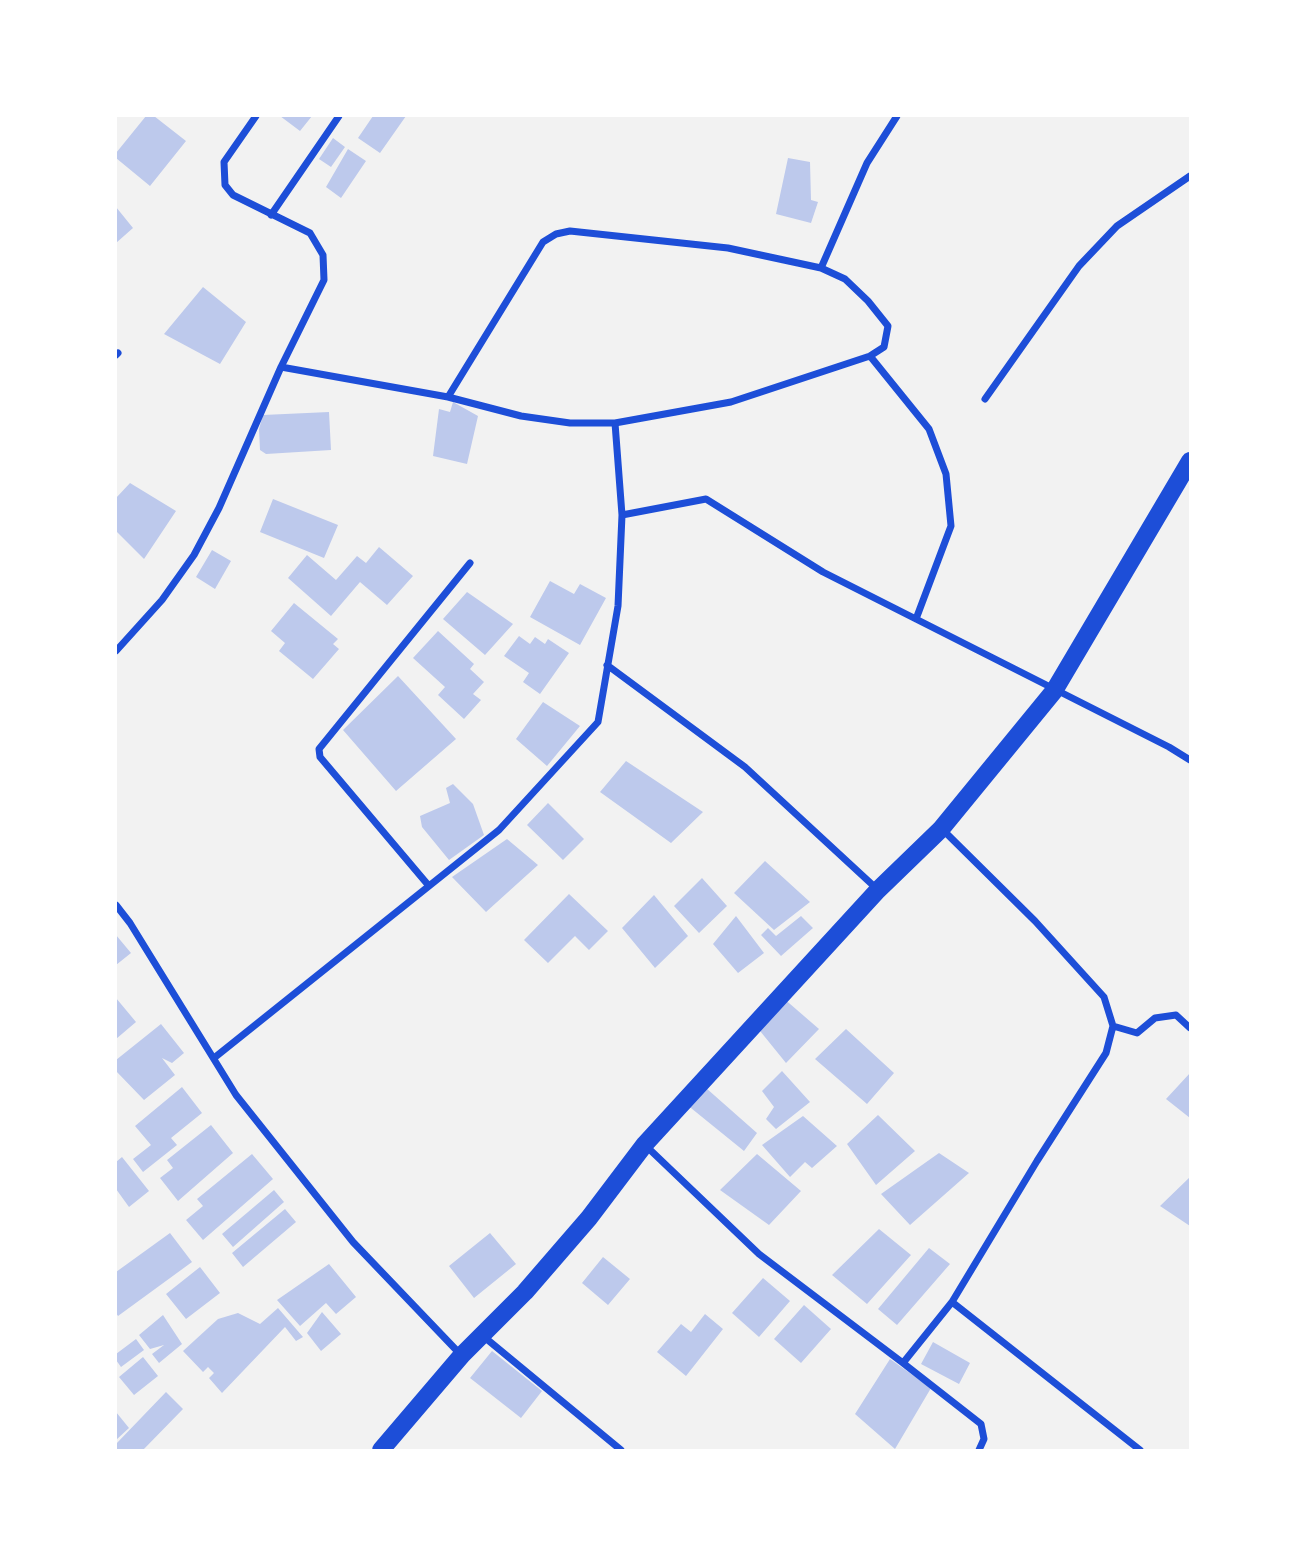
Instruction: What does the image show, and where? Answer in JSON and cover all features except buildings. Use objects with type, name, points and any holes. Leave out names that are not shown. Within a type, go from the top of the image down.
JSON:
[{"type":"main road","points":[[381,1451],[462,1355],[525,1292],[589,1218],[645,1144],[878,890],[942,828],[1054,691],[1189,466]]},
{"type":"street","points":[[116,651],[162,600],[194,555],[219,508],[281,367],[324,280],[323,255],[310,233],[233,195],[225,185],[224,162],[256,116]]},
{"type":"street","points":[[271,215],[339,116]]},
{"type":"street","points":[[821,268],[867,163],[897,116]]},
{"type":"street","points":[[985,399],[1079,266],[1117,226],[1191,176]]},
{"type":"street","points":[[281,367],[448,397],[521,416],[570,423],[615,423],[731,402],[870,356],[884,347],[888,327],[868,301],[845,279],[821,268],[728,248],[570,231],[556,234],[544,242],[448,397]]},
{"type":"street","points":[[870,356],[929,429],[946,474],[951,526],[916,619]]},
{"type":"street","points":[[214,1058],[499,830],[598,722],[618,606],[622,515],[615,423]]},
{"type":"street","points":[[622,515],[706,499],[823,572],[1191,760]]},
{"type":"street","points":[[429,886],[320,757],[318,749],[470,563]]},
{"type":"street","points":[[607,665],[745,767],[878,890]]},
{"type":"street","points":[[903,1363],[952,1302],[1106,1053],[1112,1026],[1104,997],[1035,921],[974,863],[942,828]]},
{"type":"street","points":[[116,905],[130,923],[236,1095],[353,1242],[462,1355]]},
{"type":"street","points":[[1112,1026],[1137,1033],[1155,1018],[1176,1015],[1191,1028]]},
{"type":"street","points":[[645,1144],[759,1254],[981,1424],[984,1439],[979,1451]]},
{"type":"street","points":[[952,1302],[1140,1451]]},
{"type":"street","points":[[483,1335],[621,1451]]}]
